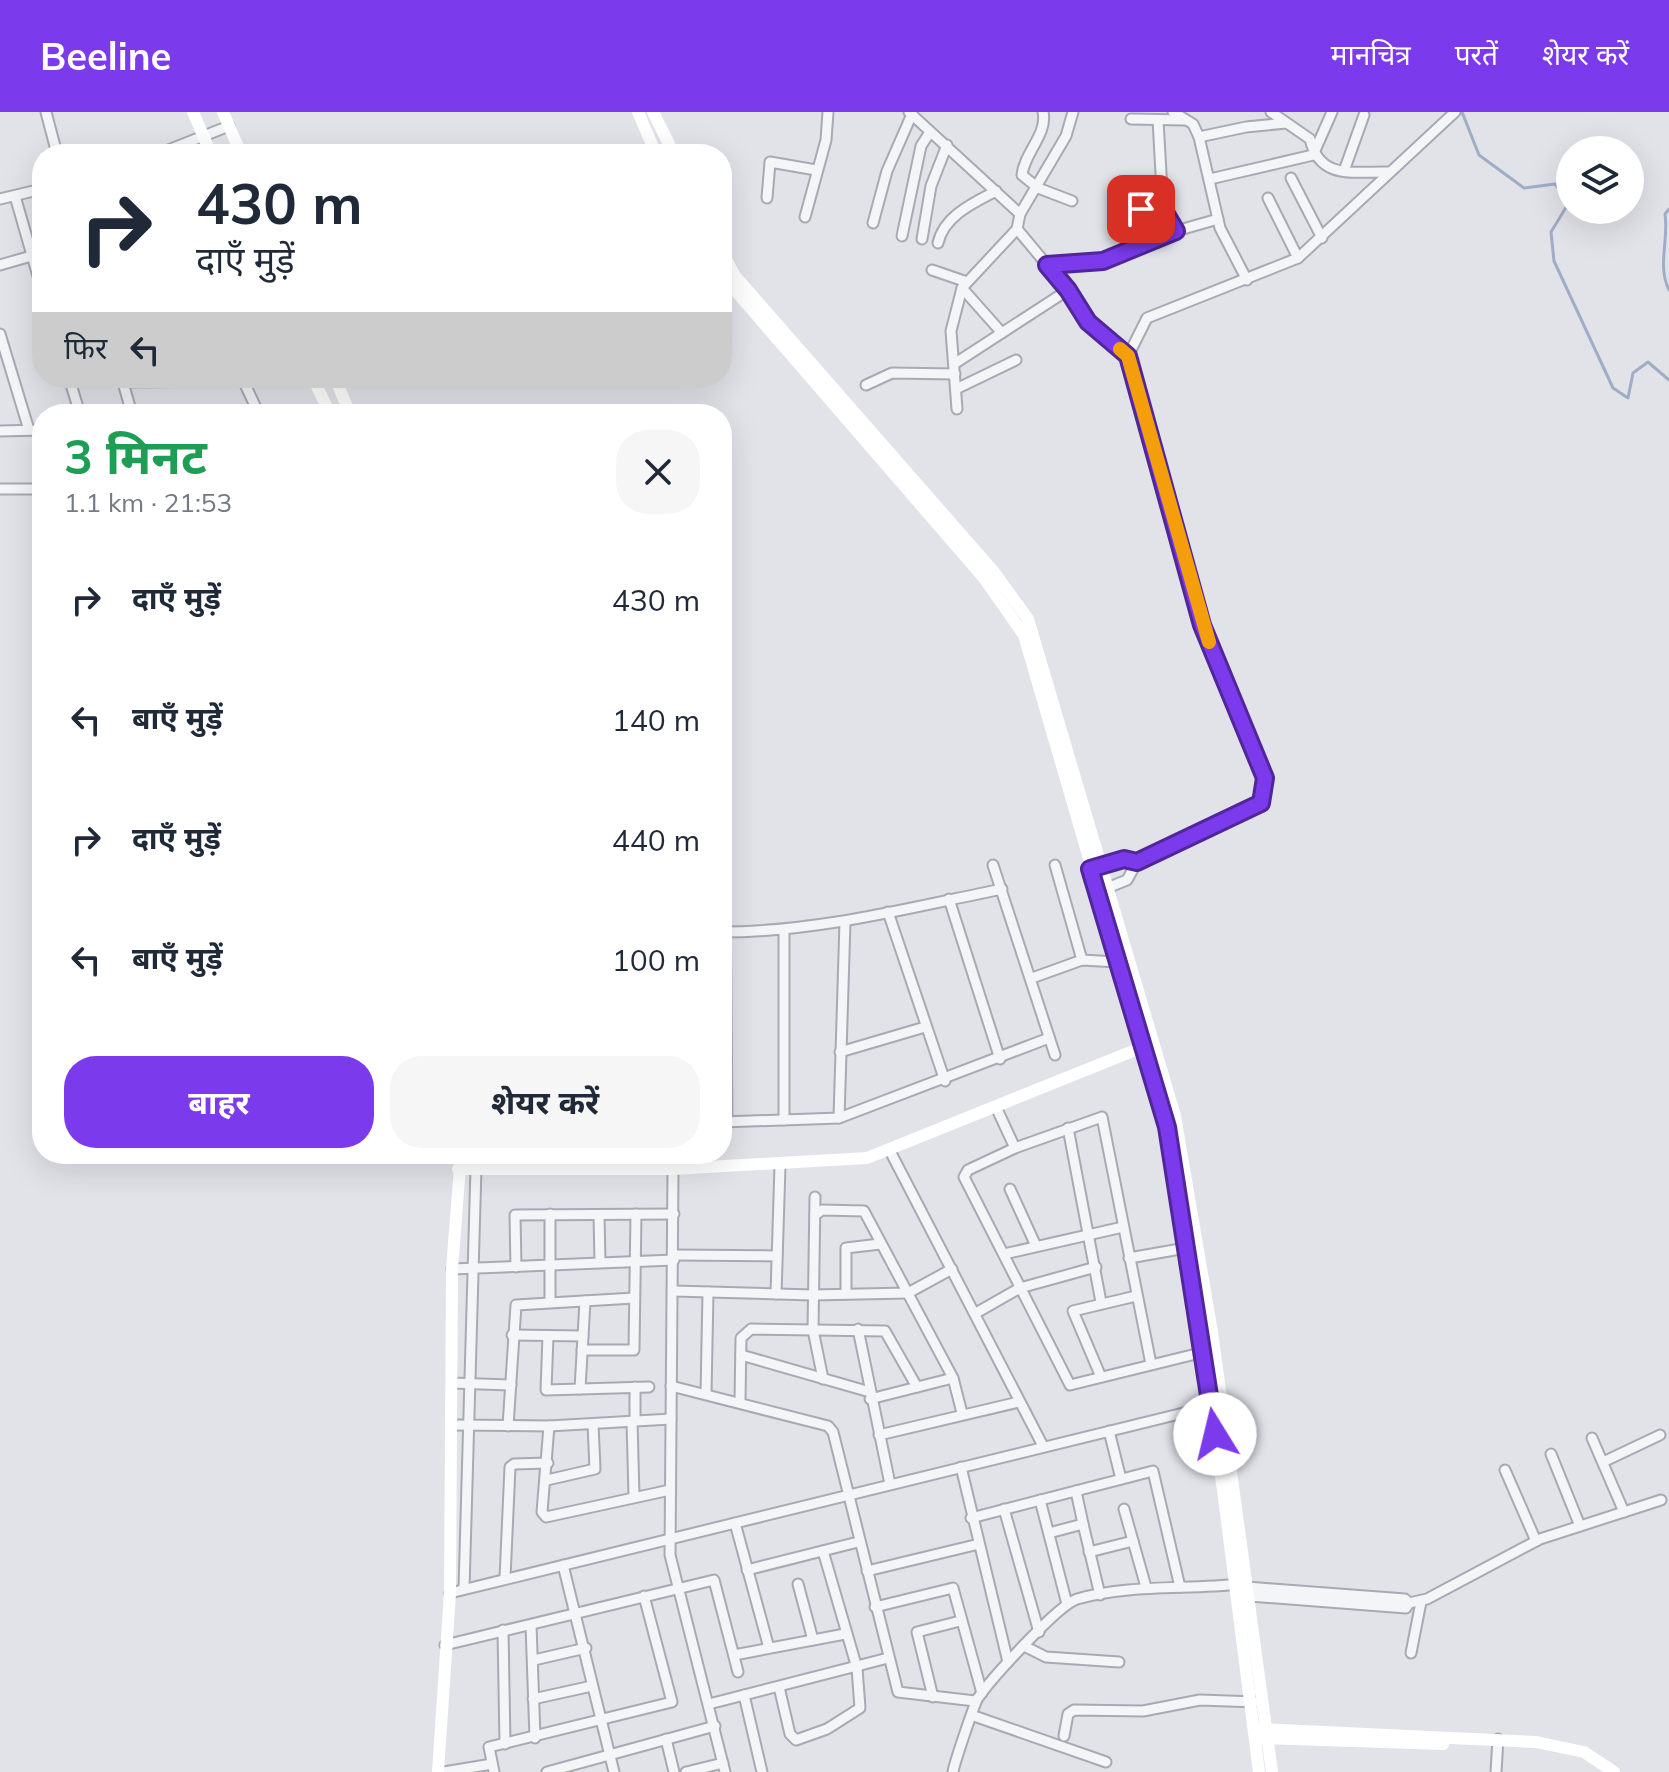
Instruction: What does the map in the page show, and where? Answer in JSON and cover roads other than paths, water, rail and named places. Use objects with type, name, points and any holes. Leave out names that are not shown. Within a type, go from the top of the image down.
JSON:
[{"type":"street","points":[[46,112],[54,144]]},
{"type":"street","points":[[193,112],[206,144]]},
{"type":"street","points":[[223,112],[237,144]]},
{"type":"street","points":[[638,112],[652,144]]},
{"type":"street","points":[[653,112],[669,144]]},
{"type":"street","points":[[805,217],[826,140],[828,112]]},
{"type":"street","points":[[1043,112],[1043,127],[1027,154],[1022,175],[1038,188],[1072,201]]},
{"type":"street","points":[[957,409],[951,331],[964,285],[1017,229],[1020,214],[1066,136],[1073,112]]},
{"type":"street","points":[[1173,112],[1193,124],[1199,137],[1218,219],[1247,280]]},
{"type":"street","points":[[1271,112],[1310,139],[1313,155],[1322,166],[1344,171],[1390,172]]},
{"type":"street","points":[[1288,124],[1294,112]]},
{"type":"street","points":[[1313,155],[1332,112]]},
{"type":"street","points":[[1128,356],[1147,318],[1298,258],[1455,112]]},
{"type":"street","points":[[873,223],[887,171],[911,113],[1020,214]]},
{"type":"street","points":[[1344,171],[1364,115]]},
{"type":"street","points":[[1131,119],[1185,120]]},
{"type":"street","points":[[1158,120],[1163,209],[1176,231]]},
{"type":"street","points":[[1199,137],[1246,127],[1288,124]]},
{"type":"street","points":[[184,144],[229,126]]},
{"type":"street","points":[[902,236],[921,146],[930,132]]},
{"type":"street","points":[[922,239],[931,186],[947,145]]},
{"type":"street","points":[[1210,179],[1313,155]]},
{"type":"street","points":[[767,198],[770,162],[816,170]]},
{"type":"street","points":[[1291,178],[1322,238]]},
{"type":"street","points":[[938,243],[941,228],[971,204],[996,191]]},
{"type":"street","points":[[0,197],[32,192]]},
{"type":"street","points":[[15,196],[32,242]]},
{"type":"street","points":[[1268,198],[1298,258]]},
{"type":"street","points":[[1120,209],[1163,209]]},
{"type":"street","points":[[1047,265],[1103,261],[1176,231],[1218,219]]},
{"type":"street","points":[[1017,229],[1068,290],[1088,322],[1128,356],[1202,625],[1265,778],[1266,791],[1261,803],[1137,862],[1127,880],[1102,890]]},
{"type":"street","points":[[0,265],[32,256]]},
{"type":"street","points":[[732,270],[994,572],[1028,619],[1167,1127],[1200,1353],[1216,1405]]},
{"type":"street","points":[[932,270],[964,285],[1002,333]]},
{"type":"street","points":[[732,287],[974,567],[1018,624],[1096,868]]},
{"type":"street","points":[[866,385],[892,373],[954,369],[1068,290]]},
{"type":"street","points":[[0,334],[29,430],[0,431]]},
{"type":"street","points":[[956,389],[1016,360]]},
{"type":"street","points":[[0,489],[32,489]]},
{"type":"street","points":[[1096,868],[1124,859],[1137,862]]},
{"type":"street","points":[[993,865],[1055,1055]]},
{"type":"street","points":[[1055,865],[1082,960]]},
{"type":"street","points":[[732,932],[784,931],[845,922],[1002,889]]},
{"type":"street","points":[[1102,890],[1117,962],[1175,1116],[1245,1588],[1260,1734],[1259,1772]]},
{"type":"street","points":[[949,899],[1000,1059]]},
{"type":"street","points":[[888,912],[945,1081]]},
{"type":"street","points":[[839,1118],[845,922]]},
{"type":"street","points":[[784,931],[784,1120]]},
{"type":"street","points":[[1032,978],[1082,960],[1117,962]]},
{"type":"street","points":[[840,1052],[925,1027]]},
{"type":"street","points":[[732,1122],[839,1118],[945,1081],[1049,1038]]},
{"type":"street","points":[[468,1164],[476,1168],[673,1169],[844,1161],[890,1151],[1147,1045]]},
{"type":"street","points":[[996,1107],[1015,1148]]},
{"type":"street","points":[[1151,1364],[1102,1117],[1015,1148],[968,1170],[964,1177],[1070,1385],[1200,1353]]},
{"type":"street","points":[[1068,1128],[1091,1233],[1101,1302]]},
{"type":"street","points":[[890,1151],[1043,1446]]},
{"type":"street","points":[[458,1164],[452,1269],[450,1593],[441,1772],[493,1768],[489,1747],[672,1702],[644,1596]]},
{"type":"street","points":[[776,1294],[780,1166]]},
{"type":"street","points":[[464,1589],[476,1168]]},
{"type":"street","points":[[673,1169],[669,1538],[724,1768],[686,1772]]},
{"type":"street","points":[[1010,1189],[1036,1246]]},
{"type":"street","points":[[815,1197],[813,1330],[823,1379]]},
{"type":"street","points":[[815,1215],[822,1210],[864,1211],[953,1378],[962,1413]]},
{"type":"street","points":[[550,1214],[550,1302]]},
{"type":"street","points":[[582,1350],[634,1350],[636,1214]]},
{"type":"street","points":[[516,1267],[515,1215],[674,1214]]},
{"type":"street","points":[[599,1215],[600,1262]]},
{"type":"street","points":[[1004,1254],[1123,1227]]},
{"type":"street","points":[[846,1293],[846,1248],[880,1244]]},
{"type":"street","points":[[1129,1258],[1186,1248]]},
{"type":"street","points":[[452,1269],[777,1256]]},
{"type":"street","points":[[976,1313],[1020,1288],[1096,1267]]},
{"type":"street","points":[[674,1291],[812,1295],[908,1293],[952,1269]]},
{"type":"street","points":[[706,1394],[708,1292]]},
{"type":"street","points":[[1101,1377],[1073,1311],[1136,1296]]},
{"type":"street","points":[[508,1426],[516,1305],[634,1298]]},
{"type":"street","points":[[580,1389],[585,1301]]},
{"type":"street","points":[[740,1401],[741,1338],[751,1329],[888,1332],[917,1387]]},
{"type":"street","points":[[858,1329],[890,1484]]},
{"type":"street","points":[[512,1335],[583,1336]]},
{"type":"street","points":[[548,1336],[546,1390],[649,1387]]},
{"type":"street","points":[[741,1355],[870,1396],[953,1378]]},
{"type":"street","points":[[452,1383],[511,1385]]},
{"type":"street","points":[[671,1386],[740,1401],[828,1426],[833,1432],[858,1542],[898,1692],[933,1697],[979,1697]]},
{"type":"street","points":[[634,1496],[635,1387]]},
{"type":"street","points":[[879,1435],[1019,1402]]},
{"type":"street","points":[[450,1593],[1216,1405]]},
{"type":"street","points":[[452,1425],[549,1426],[671,1419]]},
{"type":"street","points":[[547,1480],[595,1469],[593,1424]]},
{"type":"street","points":[[549,1426],[542,1512],[546,1517],[670,1490]]},
{"type":"street","points":[[1109,1431],[1121,1479]]},
{"type":"street","points":[[1603,1462],[1660,1435]]},
{"type":"street","points":[[1592,1438],[1624,1512]]},
{"type":"street","points":[[1551,1454],[1580,1526]]},
{"type":"street","points":[[505,1578],[510,1467],[514,1464],[548,1463]]},
{"type":"street","points":[[961,1467],[1008,1662]]},
{"type":"street","points":[[1505,1470],[1536,1541]]},
{"type":"street","points":[[971,1518],[1153,1471],[1180,1587]]},
{"type":"street","points":[[1076,1491],[1100,1595]]},
{"type":"street","points":[[1040,1500],[1067,1604]]},
{"type":"street","points":[[953,1772],[979,1697],[1008,1662],[1067,1604],[1146,1587],[1245,1588],[1421,1602],[1536,1541],[1661,1500]]},
{"type":"street","points":[[1004,1509],[1039,1632]]},
{"type":"street","points":[[1124,1509],[1146,1587]]},
{"type":"street","points":[[735,1523],[769,1648]]},
{"type":"street","points":[[1049,1533],[1083,1524]]},
{"type":"street","points":[[1089,1552],[1133,1541]]},
{"type":"street","points":[[747,1570],[858,1542]]},
{"type":"street","points":[[867,1571],[979,1544]]},
{"type":"street","points":[[779,1687],[790,1734],[796,1740],[827,1729],[860,1708],[857,1668],[823,1551]]},
{"type":"street","points":[[563,1565],[586,1648],[592,1686],[614,1772]]},
{"type":"street","points":[[445,1645],[714,1580],[738,1672]]},
{"type":"street","points":[[798,1584],[813,1640]]},
{"type":"street","points":[[875,1607],[953,1588],[979,1697]]},
{"type":"street","points":[[1411,1653],[1421,1602]]},
{"type":"street","points":[[933,1697],[917,1632],[960,1621]]},
{"type":"street","points":[[531,1625],[535,1738]]},
{"type":"street","points":[[503,1630],[505,1744]]},
{"type":"street","points":[[734,1655],[845,1634]]},
{"type":"street","points":[[1024,1646],[1046,1657],[1119,1662]]},
{"type":"street","points":[[534,1660],[586,1648]]},
{"type":"street","points":[[709,1704],[888,1658]]},
{"type":"street","points":[[533,1699],[592,1686]]},
{"type":"street","points":[[744,1695],[762,1772]]},
{"type":"street","points":[[1064,1736],[1068,1714],[1074,1710],[1143,1711],[1200,1700],[1257,1702]]},
{"type":"street","points":[[974,1716],[1106,1762]]},
{"type":"street","points":[[548,1772],[715,1726]]},
{"type":"street","points":[[1260,1734],[1498,1743],[1576,1750],[1614,1772]]},
{"type":"street","points":[[1260,1734],[1272,1772]]},
{"type":"street","points":[[666,1739],[674,1772]]},
{"type":"street","points":[[1496,1772],[1498,1743]]},
{"type":"street","points":[[1498,1743],[1569,1755],[1601,1772]]},
{"type":"waterway","points":[[1462,112],[1479,155],[1524,188],[1555,184],[1568,204],[1551,232],[1554,261],[1613,388],[1628,398],[1633,373],[1648,362],[1669,380]]},
{"type":"waterway","points":[[1669,209],[1665,214],[1664,262],[1669,290]]}]
